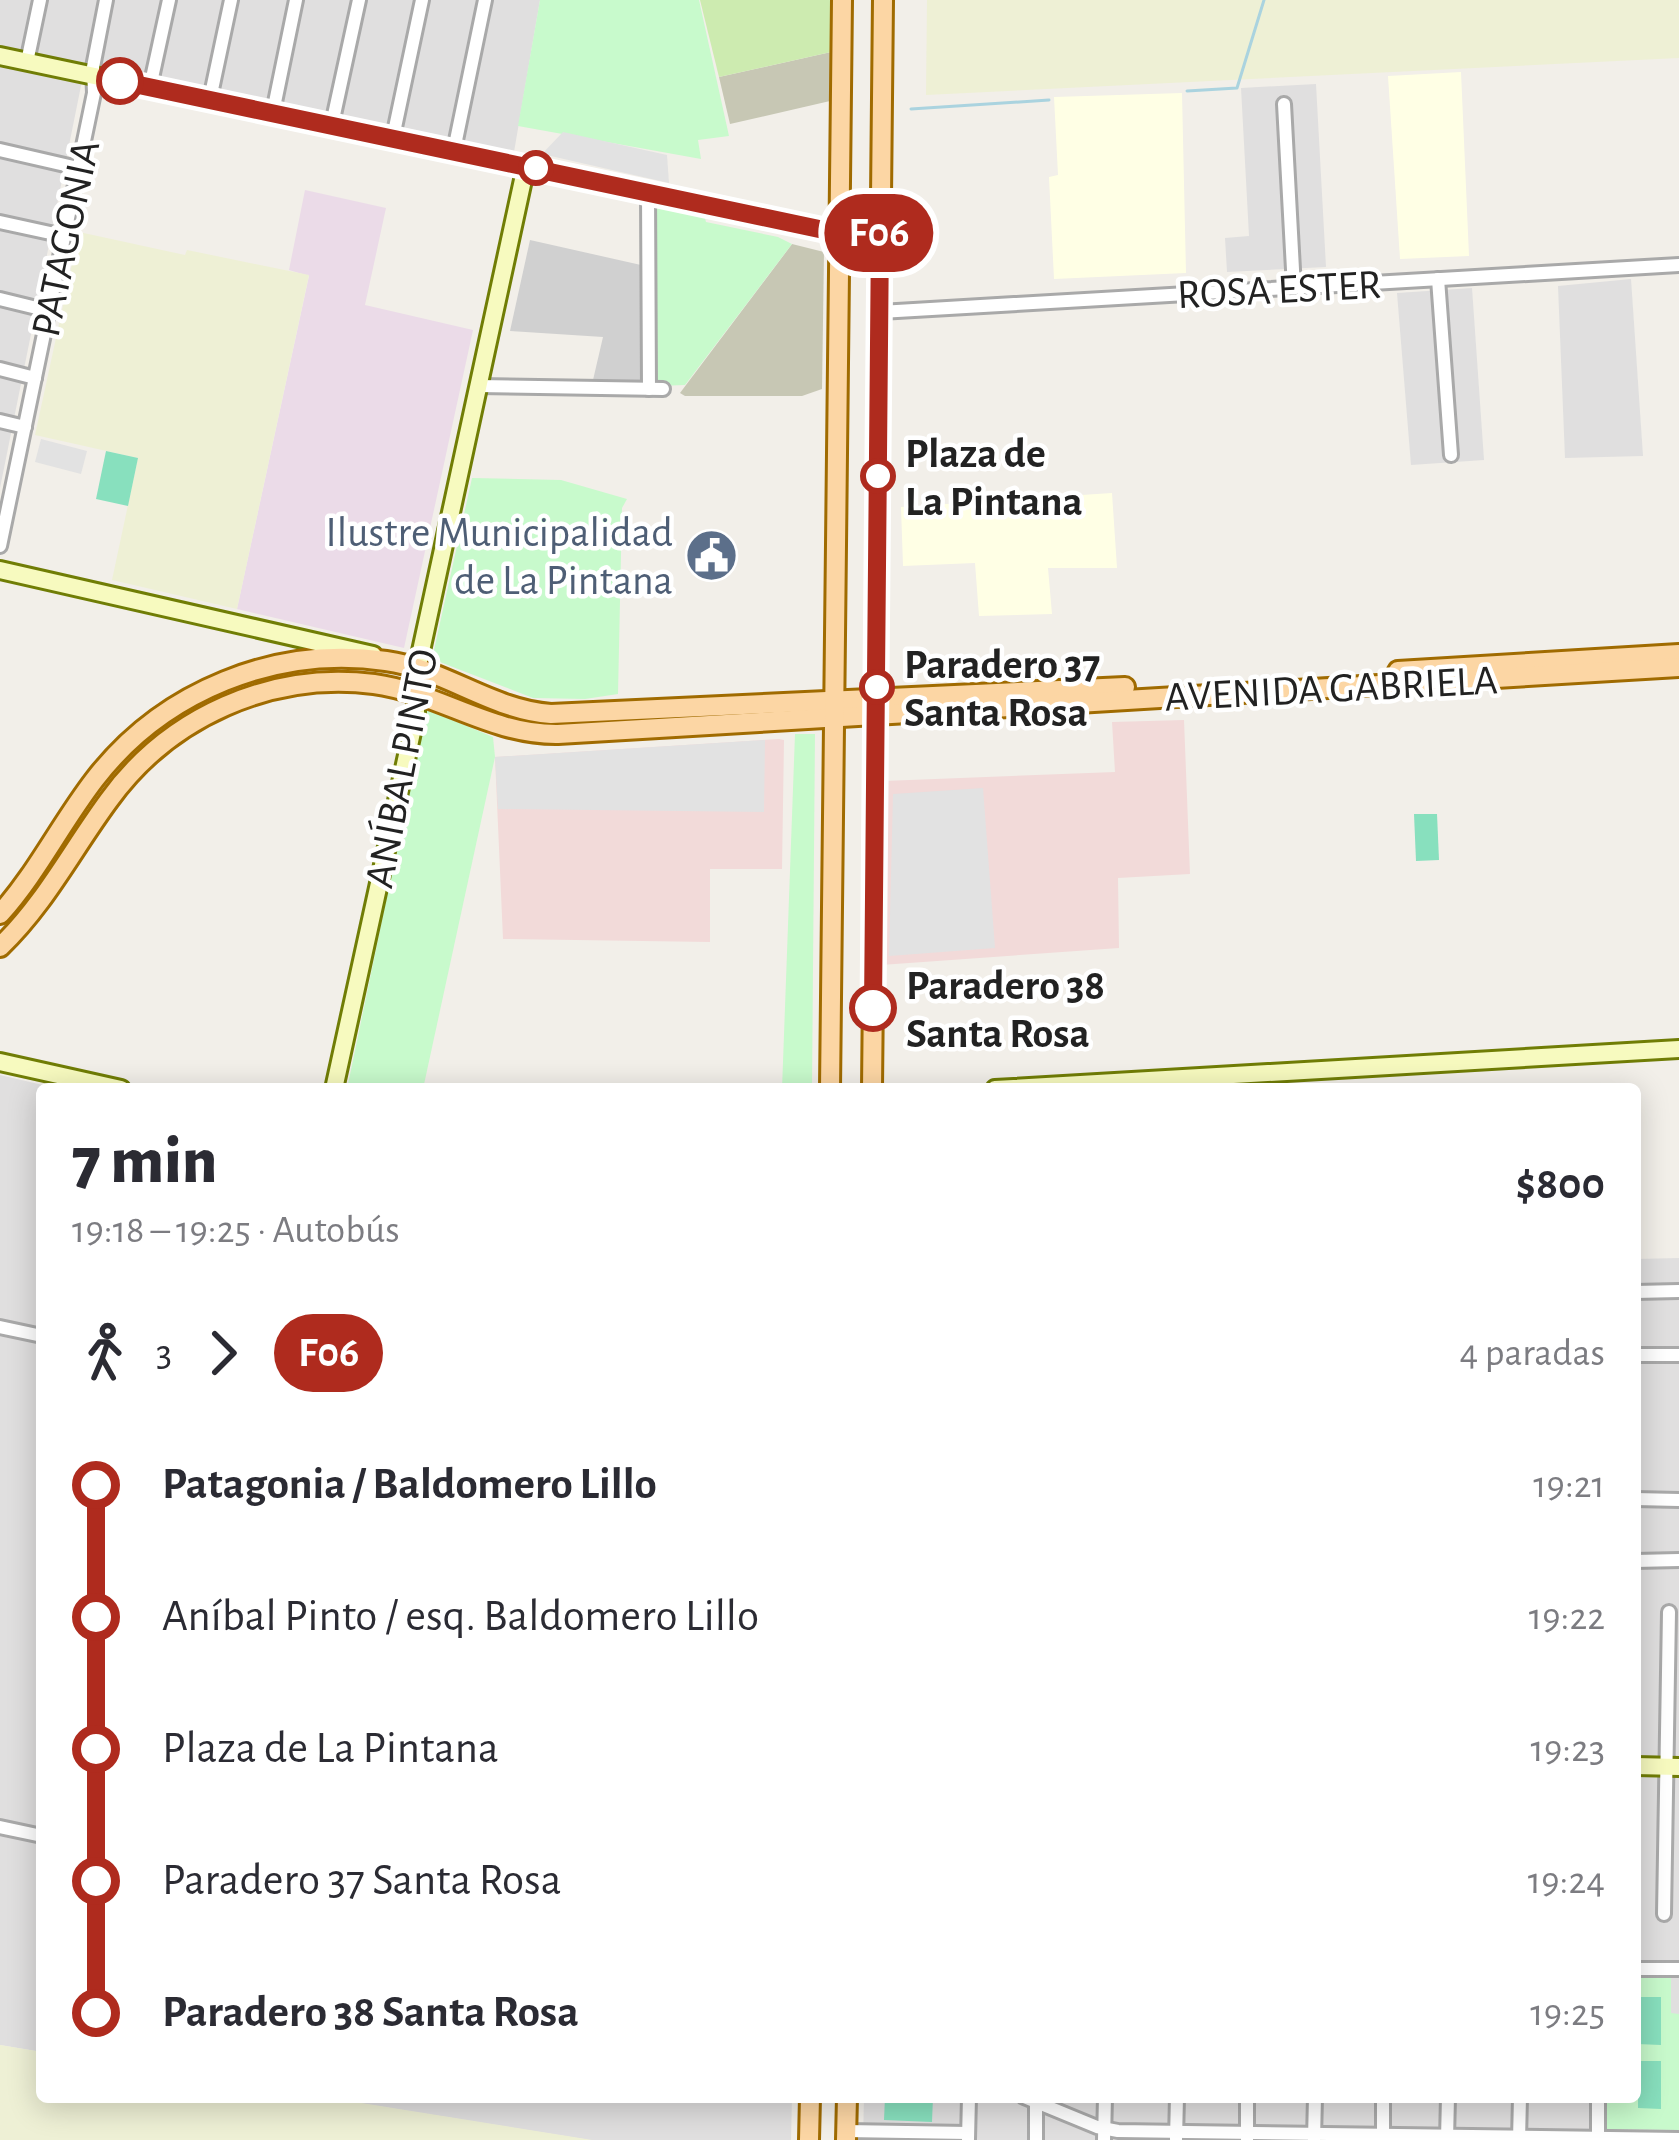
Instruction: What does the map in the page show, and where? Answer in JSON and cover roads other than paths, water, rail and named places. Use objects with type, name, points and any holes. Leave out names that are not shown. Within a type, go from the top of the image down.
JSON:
[{"type":"main road","points":[[830,1083],[842,0]]},
{"type":"main road","points":[[872,1083],[883,0]]},
{"type":"main road","name":"AVENIDA GABRIELA","points":[[0,947],[33,911],[111,796],[163,743],[224,706],[296,685],[362,682],[416,693],[502,728],[544,734],[834,719],[877,707],[1027,693],[1679,654]]},
{"type":"main road","name":"AVENIDA GABRIELA","points":[[0,914],[104,767],[146,726],[202,690],[282,663],[332,658],[418,667],[512,707],[542,713],[834,698],[877,707],[1679,667]]},
{"type":"main road","points":[[282,663],[296,685]]},
{"type":"main road","points":[[56,837],[76,850]]},
{"type":"main road","points":[[809,2140],[810,2103]]},
{"type":"main road","points":[[846,2135],[847,2103]]},
{"type":"street","points":[[27,62],[40,0]]},
{"type":"street","name":"PATAGONIA","points":[[0,546],[5,492],[25,427],[94,92],[106,0]]},
{"type":"street","points":[[150,87],[169,0]]},
{"type":"street","points":[[210,99],[231,0]]},
{"type":"street","points":[[273,112],[296,0]]},
{"type":"street","points":[[332,124],[359,0]]},
{"type":"street","points":[[393,137],[422,0]]},
{"type":"street","points":[[454,150],[485,0]]},
{"type":"street","points":[[0,56],[838,233],[880,233]]},
{"type":"street","points":[[1284,104],[1294,288]]},
{"type":"street","points":[[0,150],[78,168]]},
{"type":"street","name":"ANÍBAL PINTO","points":[[335,1083],[416,714],[418,667],[526,166]]},
{"type":"street","points":[[478,386],[656,389],[647,192]]},
{"type":"street","points":[[0,222],[64,236]]},
{"type":"street","name":"ROSA ESTER","points":[[880,312],[1679,265]]},
{"type":"street","points":[[1438,279],[1451,455]]},
{"type":"street","points":[[0,299],[49,311]]},
{"type":"street","points":[[0,369],[35,378]]},
{"type":"street","points":[[0,421],[25,427]]},
{"type":"street","points":[[0,570],[309,639],[385,661]]},
{"type":"street","points":[[260,630],[274,639],[282,663]]},
{"type":"street","points":[[1098,1083],[1679,1049]]},
{"type":"street","points":[[0,1062],[94,1083]]},
{"type":"street","points":[[1641,1292],[1679,1291]]},
{"type":"street","points":[[0,1327],[36,1335]]},
{"type":"street","points":[[1641,1355],[1679,1355]]},
{"type":"street","points":[[1641,1499],[1679,1500]]},
{"type":"street","points":[[1641,1561],[1679,1561]]},
{"type":"street","points":[[1669,1612],[1674,1632],[1669,1906]]},
{"type":"street","points":[[1641,1766],[1673,1767]]},
{"type":"street","points":[[0,1827],[36,1835]]},
{"type":"street","points":[[1641,1969],[1679,1969]]},
{"type":"street","points":[[846,2135],[968,2136],[969,2103]]},
{"type":"street","points":[[1032,2103],[1036,2140]]},
{"type":"street","points":[[1040,2103],[1104,2134],[1679,2139]]},
{"type":"street","points":[[1104,2134],[1105,2103]]},
{"type":"street","points":[[1176,2136],[1177,2103]]},
{"type":"street","points":[[1246,2137],[1247,2103]]},
{"type":"street","points":[[1314,2137],[1315,2103]]},
{"type":"street","points":[[1383,2103],[1383,2138]]},
{"type":"street","points":[[1447,2138],[1448,2103]]},
{"type":"street","points":[[1520,2103],[1520,2138]]},
{"type":"street","points":[[1598,2103],[1598,2139]]},
{"type":"waterway","points":[[1187,91],[1237,88],[1264,0]]},
{"type":"waterway","points":[[911,109],[1049,100]]},
{"type":"place","name":"Plaza de La Pintana","points":[[878,476]]},
{"type":"place","name":"Ilustre Municipalidad de La Pintana","points":[[712,555]]},
{"type":"place","name":"Paradero 37 Santa Rosa","points":[[877,687]]},
{"type":"place","name":"Paradero 38 Santa Rosa","points":[[873,1008]]}]
